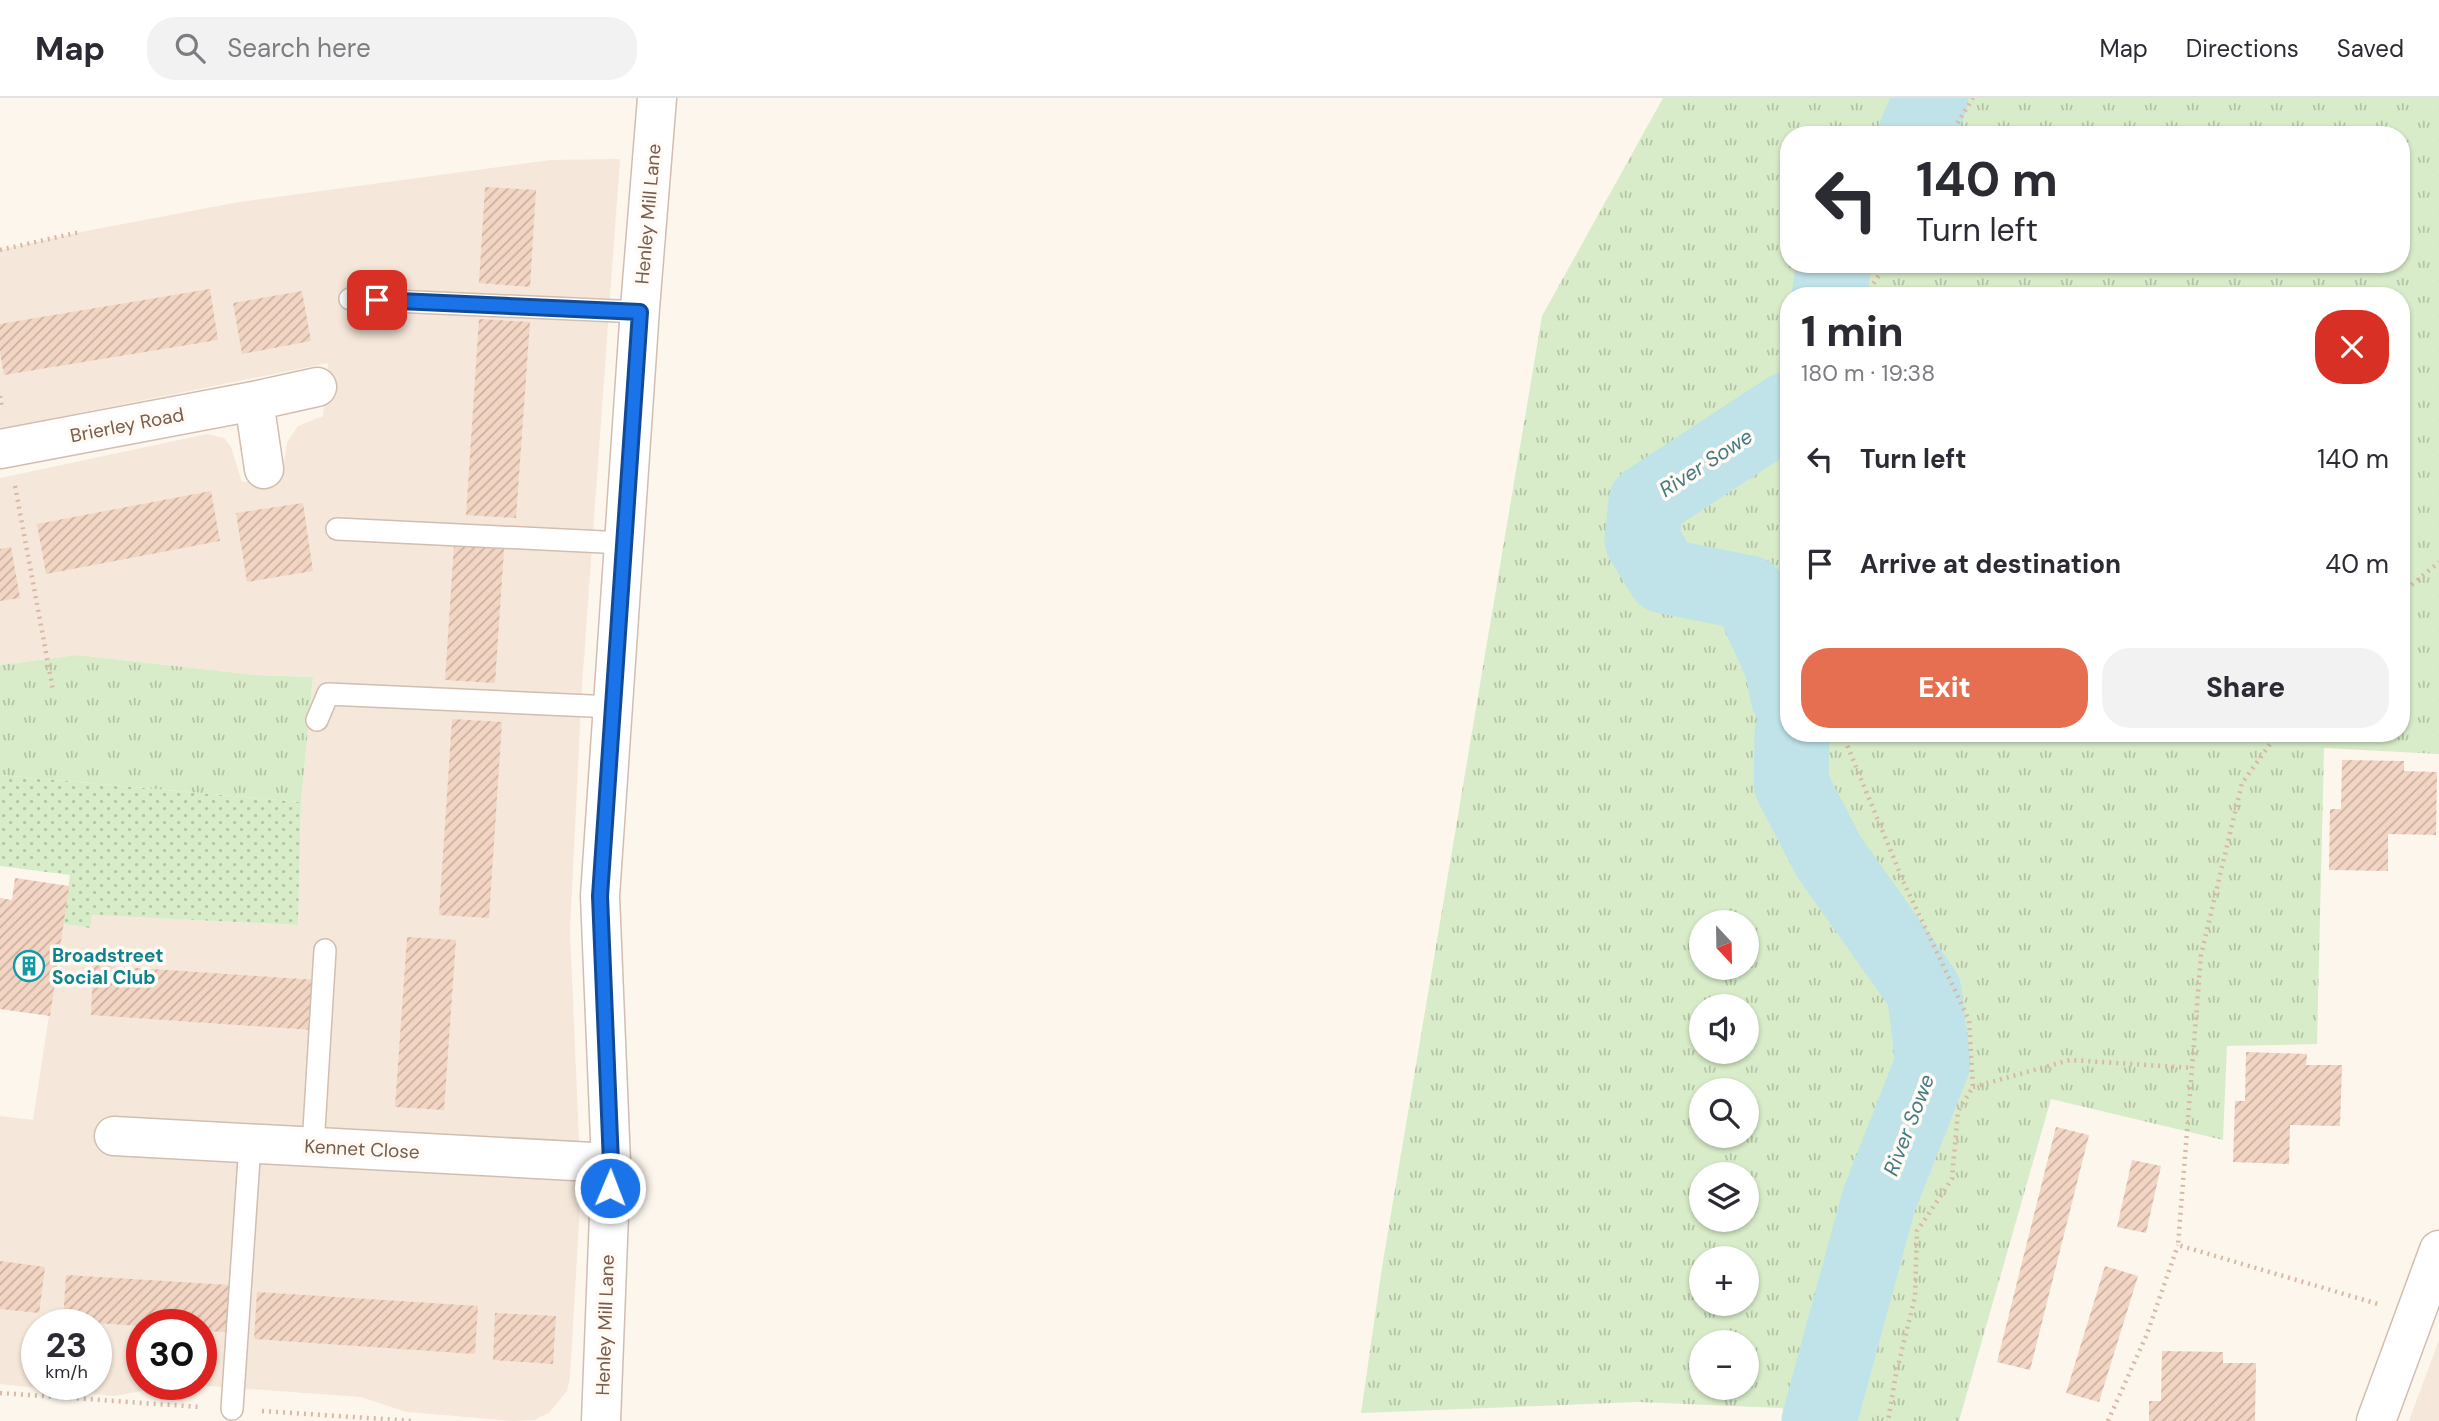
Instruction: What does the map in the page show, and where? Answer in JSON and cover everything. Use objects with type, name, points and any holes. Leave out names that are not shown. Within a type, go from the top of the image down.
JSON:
[{"type":"street","name":"Henley Mill Lane","points":[[601,1421],[611,1163],[600,896],[657,98]]},
{"type":"street","name":"Brierley Road","points":[[4,448],[317,387]]},
{"type":"street","points":[[254,401],[264,469]]},
{"type":"street","name":"Kennet Close","points":[[114,1136],[611,1163]]},
{"type":"street","points":[[2376,1421],[2439,1250]]},
{"type":"lane","points":[[350,299],[640,312]]},
{"type":"lane","points":[[337,529],[624,542]]},
{"type":"lane","points":[[317,720],[328,694],[613,707]]},
{"type":"lane","points":[[313,1146],[325,950]]},
{"type":"lane","points":[[232,1409],[250,1144]]},
{"type":"path","points":[[1956,126],[1973,98]]},
{"type":"path","points":[[0,250],[80,232]]},
{"type":"path","points":[[0,396],[4,448],[53,690]]},
{"type":"path","points":[[2410,586],[2439,562]]},
{"type":"path","points":[[1846,742],[1903,883],[1969,1020],[1973,1087],[1958,1111],[1952,1179],[1917,1231],[1915,1297],[1896,1374],[1888,1421]]},
{"type":"path","points":[[2108,1421],[2147,1334],[2178,1245],[2201,955],[2242,783],[2272,742]]},
{"type":"path","points":[[1973,1087],[2070,1060],[2193,1068]]},
{"type":"path","points":[[2178,1245],[2415,1315]]},
{"type":"shaded area","points":[[620,159],[582,686],[570,930],[581,1187],[570,1378],[567,1391],[549,1413],[534,1420],[514,1421],[407,1412],[360,1397],[217,1387],[217,1309],[126,1309],[126,1394],[114,1396],[112,1309],[21,1309],[21,1386],[0,1384],[0,1116],[33,1120],[63,924],[90,928],[92,915],[298,925],[301,802],[313,677],[255,675],[77,655],[0,665],[0,478],[207,434],[224,438],[231,447],[242,482],[282,477],[287,442],[298,426],[323,416],[328,363],[0,429],[0,250],[239,202],[550,160]]},
{"type":"shaded area","points":[[2439,1340],[2439,1421],[2409,1421]]},
{"type":"green space","points":[[1663,98],[2439,98],[2439,754],[2324,748],[2317,1044],[2227,1046],[2223,1140],[2051,1099],[1959,1421],[1840,1421],[1780,1408],[1638,1402],[1361,1413],[1382,1267],[1542,316]]},
{"type":"green space","points":[[77,655],[255,675],[313,677],[301,802],[0,775],[0,665]]},
{"type":"green space","points":[[0,775],[301,802],[298,925],[92,915],[90,928],[63,924],[70,875],[0,866]]},
{"type":"building","points":[[485,187],[536,190],[530,287],[479,283]]},
{"type":"building","points":[[210,289],[218,340],[4,375],[0,353],[0,324]]},
{"type":"building","points":[[302,291],[311,341],[242,354],[233,303]]},
{"type":"building","points":[[479,319],[530,322],[516,518],[466,515]]},
{"type":"building","points":[[211,491],[220,541],[46,574],[37,524]]},
{"type":"building","points":[[303,503],[313,571],[247,582],[236,513]]},
{"type":"building","points":[[454,545],[504,549],[495,683],[445,680]]},
{"type":"building","points":[[11,547],[20,598],[0,601],[0,549]]},
{"type":"building","points":[[452,719],[502,722],[489,918],[439,915]]},
{"type":"building","points":[[2342,760],[2404,761],[2404,771],[2437,772],[2436,835],[2388,834],[2388,871],[2329,870],[2330,809],[2341,809]]},
{"type":"building","name":"Broadstreet Social Club","points":[[15,878],[69,886],[50,1016],[0,1009],[0,898],[12,900]]},
{"type":"building","points":[[407,937],[456,940],[444,1110],[395,1107]]},
{"type":"building","points":[[93,965],[316,980],[313,1030],[91,1015]]},
{"type":"building","points":[[2246,1052],[2307,1054],[2306,1065],[2342,1065],[2340,1126],[2290,1125],[2289,1164],[2233,1162],[2235,1101],[2245,1101]]},
{"type":"building","points":[[2056,1127],[2089,1135],[2030,1370],[1997,1362]]},
{"type":"building","points":[[2132,1160],[2161,1166],[2146,1233],[2117,1227]]},
{"type":"building","points":[[0,1261],[45,1267],[40,1309],[21,1309],[21,1311],[0,1309]]},
{"type":"building","points":[[2105,1266],[2138,1276],[2099,1402],[2066,1393]]},
{"type":"building","points":[[66,1275],[230,1285],[227,1332],[217,1332],[217,1309],[126,1309],[126,1325],[112,1324],[112,1309],[64,1309]]},
{"type":"building","points":[[257,1292],[478,1306],[475,1354],[254,1339]]},
{"type":"building","points":[[495,1313],[556,1316],[553,1364],[493,1360]]},
{"type":"building","points":[[2162,1351],[2223,1352],[2223,1363],[2256,1363],[2255,1421],[2149,1421],[2149,1401],[2161,1401]]},
{"type":"waterway","name":"River Sowe","points":[[1919,126],[1931,98]]},
{"type":"waterway","name":"River Sowe","points":[[1830,287],[1833,273]]},
{"type":"waterway","name":"River Sowe","points":[[1780,414],[1646,502],[1642,540],[1664,576],[1749,593],[1780,662]]},
{"type":"waterway","name":"River Sowe","points":[[1792,742],[1791,784],[1829,857],[1924,991],[1933,1063],[1879,1200],[1819,1421]]},
{"type":"place","name":"Broadstreet Social Club","points":[[29,966]]},
{"type":"route","points":[[377,300],[640,312],[600,896],[610,1188]]}]
